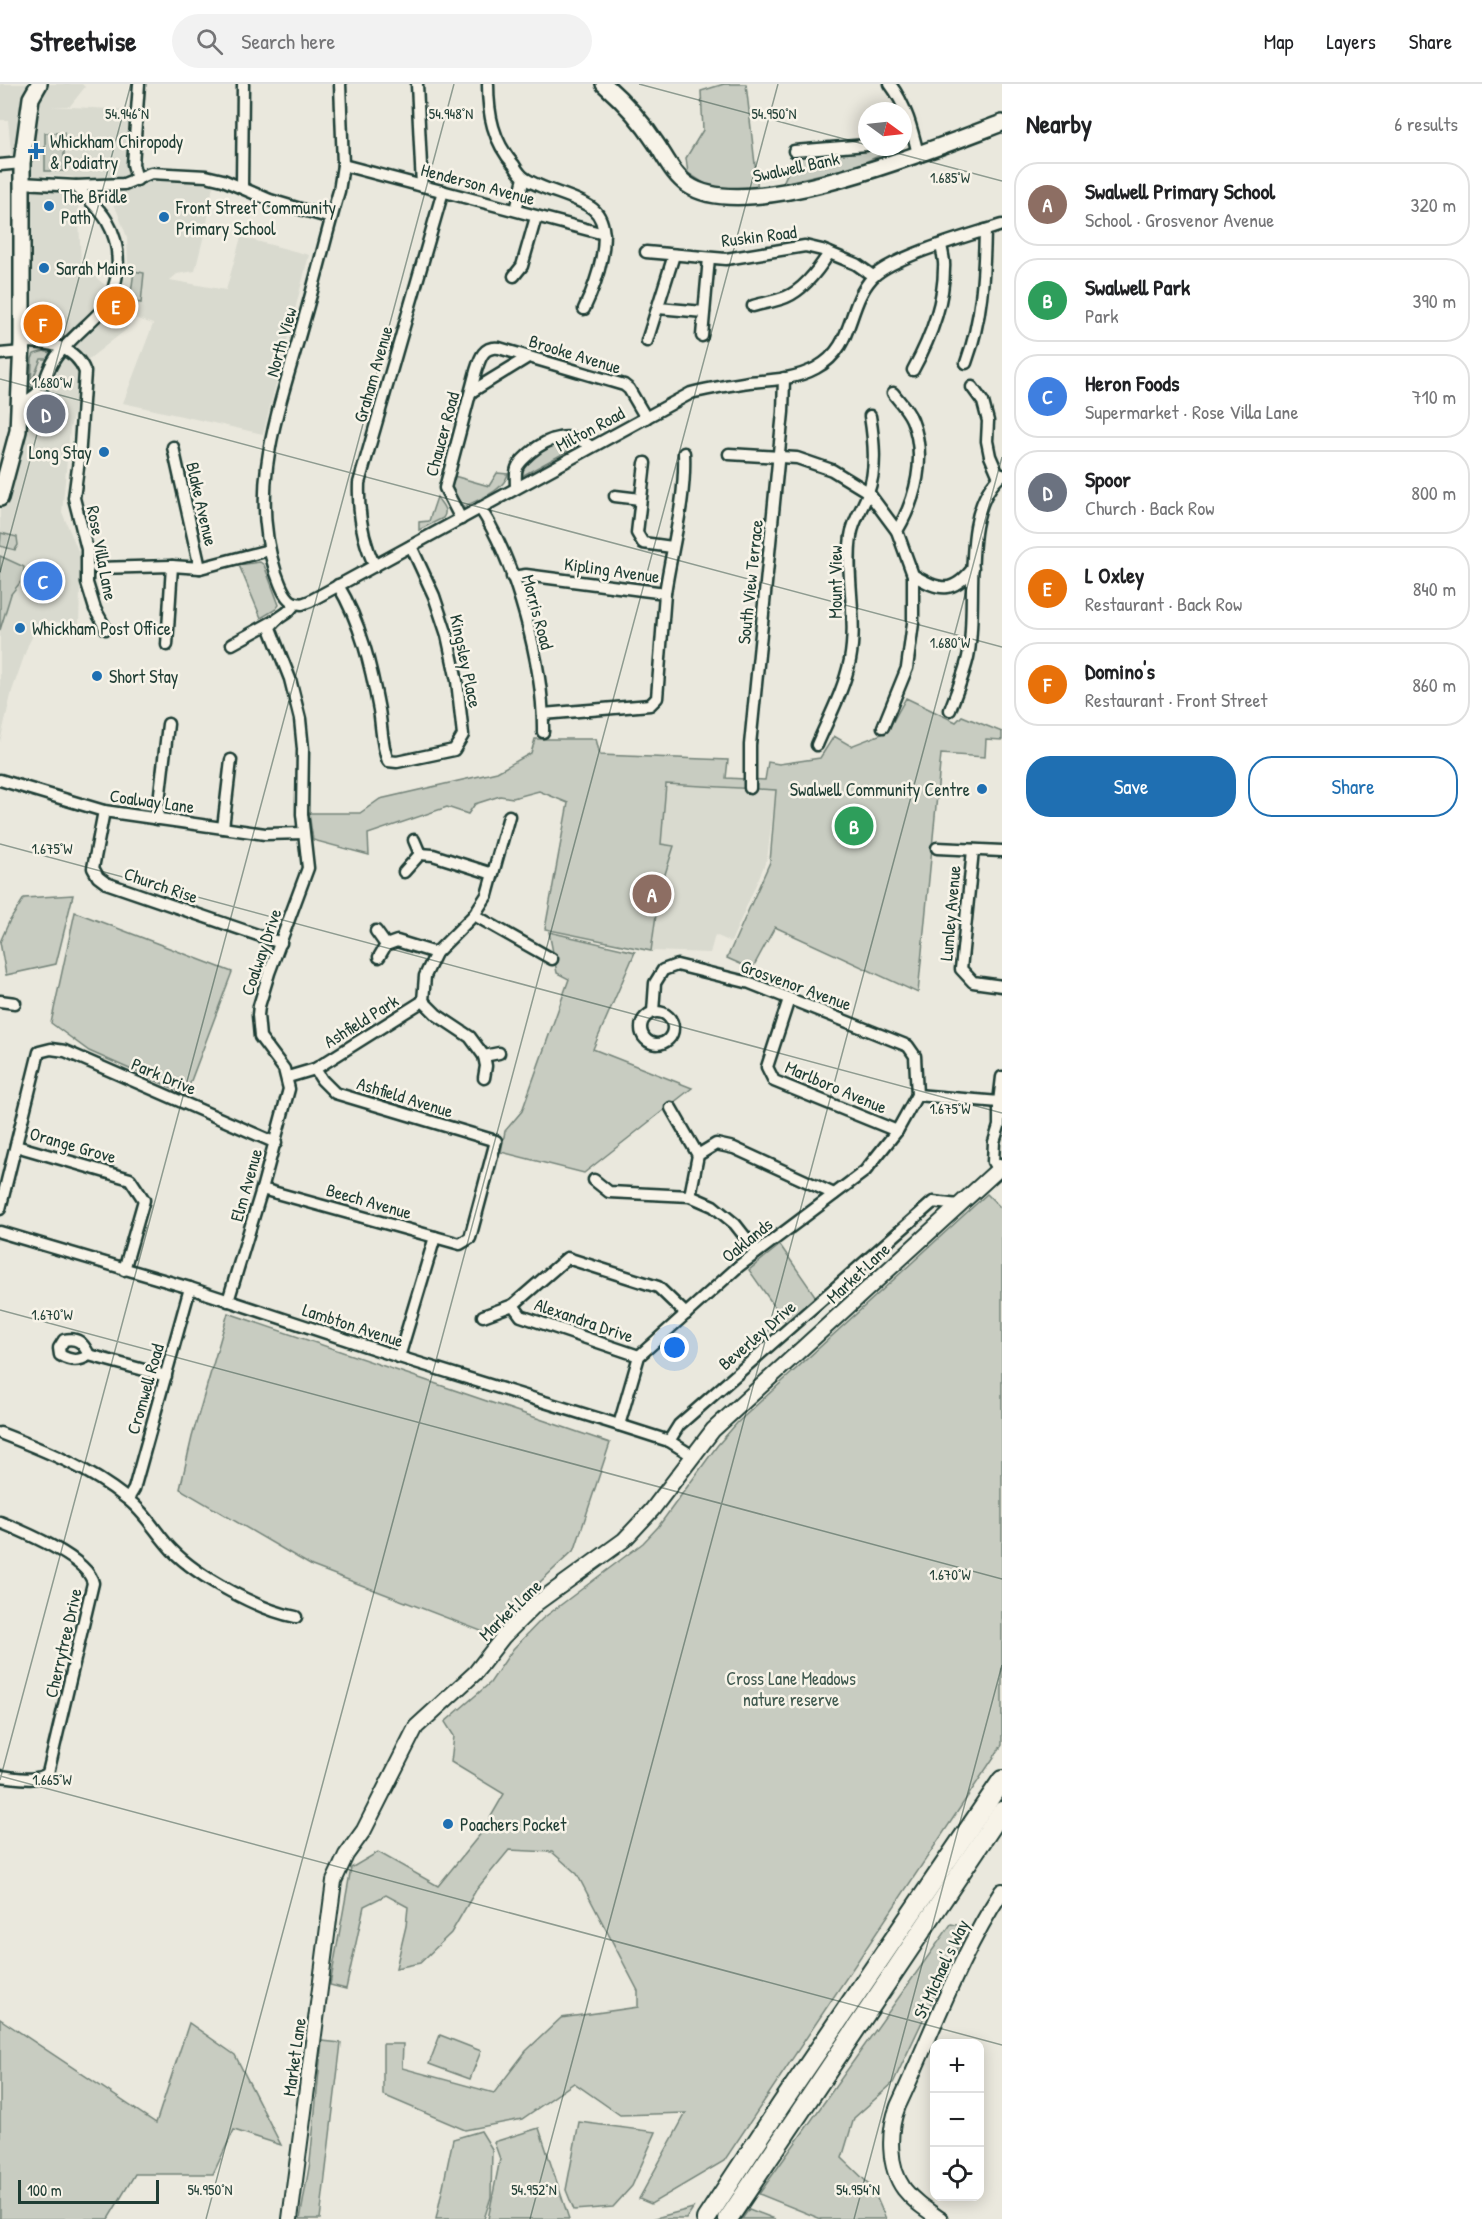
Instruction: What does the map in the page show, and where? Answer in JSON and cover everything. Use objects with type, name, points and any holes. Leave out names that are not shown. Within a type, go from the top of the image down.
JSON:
[{"type":"highway","points":[[706,2219],[1002,1780]]},
{"type":"highway","points":[[728,2219],[1002,1811]]},
{"type":"main road","name":"Swalwell Bank","points":[[604,84],[632,112],[681,179],[702,192],[717,196],[745,198],[770,195],[858,174],[1002,123]]},
{"type":"main road","points":[[0,498],[18,431],[22,347],[22,163],[29,108],[36,85]]},
{"type":"street","points":[[137,180],[133,164],[138,84]]},
{"type":"street","points":[[242,187],[243,84]]},
{"type":"street","name":"North View","points":[[295,603],[287,598],[282,588],[269,550],[264,517],[264,477],[273,432],[339,191],[343,165],[340,84]]},
{"type":"street","points":[[417,84],[422,186]]},
{"type":"street","points":[[488,84],[491,120],[496,139],[502,151],[524,178],[592,208],[603,224],[604,249],[584,309]]},
{"type":"street","points":[[890,84],[902,102]]},
{"type":"street","points":[[912,144],[918,154]]},
{"type":"street","points":[[794,151],[858,146]]},
{"type":"street","points":[[0,165],[22,163]]},
{"type":"street","name":"Henderson Avenue","points":[[343,165],[604,234]]},
{"type":"street","points":[[21,183],[76,186],[124,184],[151,173],[206,176],[242,187],[262,197],[331,218]]},
{"type":"street","points":[[516,210],[524,178]]},
{"type":"street","points":[[20,404],[34,398],[42,390],[54,359],[109,302],[118,270],[115,240],[107,221],[76,186]]},
{"type":"street","name":"Graham Avenue","points":[[375,566],[363,534],[359,510],[359,483],[442,191]]},
{"type":"street","points":[[514,276],[522,266],[536,217]]},
{"type":"street","points":[[873,276],[891,263],[1002,225]]},
{"type":"street","points":[[966,363],[976,334],[984,277],[985,230]]},
{"type":"street","points":[[913,370],[925,348],[939,298],[945,268],[941,245]]},
{"type":"street","name":"Ruskin Road","points":[[646,252],[726,259],[805,246],[856,264],[873,276]]},
{"type":"street","points":[[753,306],[793,294],[821,266],[829,253]]},
{"type":"street","points":[[647,341],[674,255]]},
{"type":"street","points":[[702,336],[709,258]]},
{"type":"street","name":"Milton Road","points":[[295,603],[310,602],[691,393],[732,384],[801,375],[818,368],[840,348],[862,291],[873,276]]},
{"type":"street","points":[[658,308],[704,312]]},
{"type":"street","points":[[0,354],[38,342],[64,347]]},
{"type":"street","name":"Rose Villa Lane","points":[[64,347],[83,366],[85,372],[74,498],[87,549],[87,583],[95,609],[106,629]]},
{"type":"street","name":"Brooke Avenue","points":[[481,355],[494,347],[624,386],[629,389],[646,418]]},
{"type":"street","name":"Chaucer Road","points":[[461,519],[445,488],[481,355]]},
{"type":"street","points":[[471,392],[528,357]]},
{"type":"street","name":"South View Terrace","points":[[750,788],[750,745],[779,456],[784,378]]},
{"type":"street","points":[[950,710],[968,656],[976,525],[984,497],[1000,476],[990,456],[987,441],[988,421],[983,402],[972,387]]},
{"type":"street","points":[[893,393],[911,419],[919,447],[917,483],[909,510],[897,531]]},
{"type":"street","name":"Mount View","points":[[817,745],[836,704],[850,659],[852,604],[849,553],[851,534],[868,492],[874,446],[870,416]]},
{"type":"street","points":[[516,487],[517,467],[542,443],[554,438],[571,437],[582,439],[591,447]]},
{"type":"street","name":"Blake Avenue","points":[[173,447],[200,568]]},
{"type":"street","points":[[665,592],[672,547],[677,534],[684,453]]},
{"type":"street","points":[[729,454],[798,458],[832,470],[868,492],[897,531],[914,575],[913,623],[908,668],[883,727]]},
{"type":"street","points":[[645,463],[637,533],[643,543],[672,547]]},
{"type":"street","points":[[615,496],[640,498]]},
{"type":"street","name":"Morris Road","points":[[480,508],[493,531],[512,577],[531,643],[543,714],[543,732]]},
{"type":"street","name":"Kingsley Place","points":[[338,585],[353,616],[368,658],[380,712],[383,750],[388,761],[397,762],[454,750],[463,735],[457,681],[437,605],[411,546]]},
{"type":"street","points":[[97,568],[172,566],[200,568],[269,550]]},
{"type":"street","points":[[167,645],[172,566]]},
{"type":"street","points":[[914,575],[929,585],[948,589],[963,581],[973,568]]},
{"type":"street","name":"Kipling Avenue","points":[[512,577],[526,575],[665,592],[657,698],[650,705],[543,714]]},
{"type":"street","points":[[232,644],[288,613],[295,603]]},
{"type":"street","name":"Coalway Drive","points":[[274,621],[271,631],[290,679],[300,719],[303,749],[304,833],[308,868],[263,989],[258,1015],[260,1036],[288,1077]]},
{"type":"street","points":[[157,819],[168,724]]},
{"type":"street","points":[[223,828],[231,759]]},
{"type":"street","name":"Coalway Lane","points":[[0,780],[104,811],[265,834],[304,833]]},
{"type":"street","name":"Church Rise","points":[[104,811],[93,868],[106,884],[281,943]]},
{"type":"street","name":"Ashfield Park","points":[[288,1077],[315,1068],[423,1001],[425,976],[436,953],[474,915],[487,895],[509,816]]},
{"type":"street","points":[[414,840],[420,854]]},
{"type":"street","points":[[937,848],[1002,851]]},
{"type":"street","name":"Lumley Avenue","points":[[973,850],[960,969],[973,982],[1002,987]]},
{"type":"street","points":[[420,854],[433,855],[493,874]]},
{"type":"street","points":[[404,872],[420,854]]},
{"type":"street","points":[[474,915],[552,958]]},
{"type":"street","points":[[376,931],[386,945]]},
{"type":"street","points":[[379,957],[386,945],[397,941],[436,953]]},
{"type":"street","name":"Grosvenor Avenue","points":[[653,1012],[655,983],[663,970],[677,965],[750,983],[908,1046],[915,1056],[917,1095]]},
{"type":"street","name":"Marlboro Avenue","points":[[789,999],[767,1066],[774,1081],[897,1131]]},
{"type":"street","points":[[0,1001],[15,1003]]},
{"type":"street","points":[[423,1001],[437,1016],[470,1037],[484,1056],[486,1066],[484,1078]]},
{"type":"street","name":"Park Drive","points":[[16,1146],[39,1052],[51,1048],[65,1051],[276,1143]]},
{"type":"street","points":[[484,1056],[499,1053]]},
{"type":"street","name":"Ashfield Avenue","points":[[315,1068],[322,1080],[335,1093],[496,1141],[470,1238],[466,1240]]},
{"type":"street","name":"Elm Avenue","points":[[228,1300],[276,1143],[289,1089],[288,1077]]},
{"type":"street","points":[[1000,1167],[993,1161],[994,1142],[1000,1129],[999,1102],[1002,1077]]},
{"type":"street","points":[[917,1095],[999,1102]]},
{"type":"street","name":"Oaklands","points":[[639,1356],[756,1252],[866,1171],[897,1131],[917,1095]]},
{"type":"street","points":[[670,1108],[698,1155],[690,1196]]},
{"type":"street","points":[[698,1155],[716,1144],[734,1149],[834,1194]]},
{"type":"street","points":[[0,1209],[16,1146]]},
{"type":"street","name":"Orange Grove","points":[[16,1146],[130,1179],[144,1200],[124,1270]]},
{"type":"street","name":"Market Lane","points":[[290,2219],[334,1881],[346,1855],[364,1830],[416,1727],[475,1673],[503,1637],[537,1603],[624,1540],[652,1510],[713,1430],[1000,1167]]},
{"type":"street","points":[[594,1180],[609,1192],[690,1196],[713,1206],[728,1218],[756,1252]]},
{"type":"street","name":"Beech Avenue","points":[[262,1189],[460,1244],[466,1240]]},
{"type":"street","name":"Beverley Drive","points":[[669,1441],[679,1425],[933,1202],[958,1205]]},
{"type":"street","name":"Lambton Avenue","points":[[0,1232],[190,1288],[399,1357],[669,1441],[693,1456]]},
{"type":"street","points":[[399,1357],[435,1237]]},
{"type":"street","name":"Alexandra Drive","points":[[639,1356],[521,1316],[513,1305],[567,1258],[658,1287],[686,1314]]},
{"type":"street","name":"Cromwell Road","points":[[128,1499],[134,1489],[190,1288]]},
{"type":"street","points":[[483,1316],[513,1305]]},
{"type":"street","points":[[89,1355],[166,1376]]},
{"type":"street","points":[[619,1425],[639,1356]]},
{"type":"street","points":[[0,1433],[17,1438],[95,1475],[128,1499],[154,1526],[170,1548],[207,1578],[259,1605],[296,1617]]},
{"type":"street","name":"Cherrytree Drive","points":[[0,1522],[52,1545],[89,1574],[93,1583],[48,1773],[43,1777],[28,1778],[0,1776]]},
{"type":"street","name":"St Michael's Way","points":[[940,2219],[921,2207],[903,2188],[895,2168],[891,2147],[892,2126],[898,2106],[966,1954],[1002,1891]]},
{"type":"shaded area","points":[[0,84],[82,84],[85,87],[70,106],[51,106],[132,110],[128,145],[131,183],[155,176],[213,185],[207,223],[195,271],[177,274],[170,280],[226,290],[241,237],[309,255],[263,434],[123,403],[153,324],[131,317],[127,329],[85,362],[70,429],[62,512],[81,558],[79,625],[41,620],[28,645],[12,691],[0,742],[0,505],[19,444],[17,215],[8,120],[0,120]],"holes":[[[43,175],[72,177],[104,192],[117,211],[127,237],[128,264],[118,296],[81,265],[78,196],[61,179],[43,180]]]},
{"type":"shaded area","points":[[611,779],[776,790],[767,859],[731,942],[715,935],[710,953],[651,951],[545,929]]},
{"type":"green space","points":[[724,84],[746,84],[758,191],[716,191],[688,173],[686,158],[703,130],[701,91]]},
{"type":"green space","points":[[45,133],[64,133],[64,171],[45,171]]},
{"type":"green space","points":[[858,150],[858,156],[879,156],[856,166],[783,183],[792,163],[806,154]]},
{"type":"green space","points":[[134,271],[144,273],[141,303],[130,301]]},
{"type":"green space","points":[[44,351],[50,353],[47,359],[41,359],[32,381],[37,383],[34,390],[31,388],[32,359],[34,354]]},
{"type":"green space","points":[[572,442],[577,446],[522,476],[524,465],[546,446]]},
{"type":"green space","points":[[497,473],[508,474],[501,486],[464,507],[451,490],[454,476],[489,486]]},
{"type":"green space","points":[[437,497],[444,507],[445,515],[419,530],[419,522],[429,521]]},
{"type":"green space","points":[[1,533],[17,537],[18,545],[15,550],[0,546]]},
{"type":"green space","points":[[0,556],[24,567],[23,579],[11,594],[0,630]]},
{"type":"green space","points":[[260,562],[264,565],[279,605],[261,618],[239,565]]},
{"type":"green space","points":[[906,698],[956,722],[962,716],[1002,732],[1002,740],[986,739],[985,757],[941,754],[918,993],[775,927],[752,969],[727,958],[770,862],[776,790],[666,784],[661,844],[674,846],[659,893],[651,951],[545,929],[568,803],[539,791],[513,798],[500,796],[475,804],[468,814],[447,807],[368,834],[369,855],[313,840],[309,813],[360,813],[380,799],[497,772],[531,753],[535,739],[596,739],[600,755],[728,760],[726,778],[765,780],[768,762],[779,764],[820,758],[834,736],[851,746],[887,732]]},
{"type":"green space","points":[[73,895],[56,964],[6,975],[0,942],[24,898]]},
{"type":"green space","points":[[75,912],[232,972],[186,1094],[89,1051],[51,1023]]},
{"type":"green space","points":[[549,932],[635,952],[593,1049],[692,1088],[584,1173],[501,1152],[505,1131],[522,1111],[569,979],[557,973]]},
{"type":"green space","name":"Cross Lane Meadows nature reserve","points":[[987,1194],[1002,1209],[1002,1745],[724,2161],[651,2204],[639,2199],[686,2113],[620,2115],[574,2083],[522,2119],[465,2130],[383,2095],[383,2044],[403,2044],[402,2068],[494,2093],[526,2051],[561,2018],[638,2007],[638,1991],[577,1874],[552,1852],[509,1850],[476,1890],[451,1933],[420,1963],[396,1968],[408,1907],[386,1895],[364,1906],[346,1989],[330,1985],[351,1868],[378,1852],[438,1886],[482,1832],[504,1794],[451,1762],[454,1736],[445,1722],[490,1683],[513,1649],[542,1619],[643,1543],[658,1527],[717,1446],[737,1423]]},
{"type":"green space","points":[[780,1245],[816,1297],[786,1323],[749,1270]]},
{"type":"green space","points":[[228,1313],[610,1443],[575,1549],[486,1633],[312,1566],[180,1489],[192,1437]]},
{"type":"green space","points":[[951,1924],[967,1927],[893,2083],[854,2118],[842,2158],[872,2187],[886,2219],[821,2219],[759,2194]]},
{"type":"green space","points":[[0,2019],[156,2123],[189,2023],[235,2055],[281,2145],[234,2130],[213,2174],[135,2174],[108,2219],[0,2219]]},
{"type":"green space","points":[[440,2035],[481,2051],[470,2079],[429,2064]]},
{"type":"green space","points":[[322,2041],[341,2043],[320,2219],[300,2219],[310,2162]]},
{"type":"green space","points":[[579,2122],[656,2132],[632,2186],[613,2207],[574,2210],[566,2190]]},
{"type":"green space","points":[[539,2128],[569,2219],[488,2219],[500,2159],[494,2142]]},
{"type":"green space","points":[[481,2131],[492,2149],[491,2197],[484,2219],[436,2219],[453,2139]]},
{"type":"green space","points":[[693,2208],[686,2219],[652,2219]]},
{"type":"green space","points":[[749,2209],[775,2219],[742,2219]]},
{"type":"place","name":"Whickham Chiropody & Podiatry","points":[[36,151]]},
{"type":"place","name":"The Bridle Path","points":[[49,206]]},
{"type":"place","name":"Front Street Community Primary School","points":[[164,217]]},
{"type":"place","name":"Sarah Mains","points":[[44,268]]},
{"type":"place","name":"L Oxley","points":[[116,306]]},
{"type":"place","name":"Domino's","points":[[43,324]]},
{"type":"place","name":"Spoor","points":[[46,414]]},
{"type":"place","name":"Long Stay","points":[[104,452]]},
{"type":"place","name":"Heron Foods","points":[[43,581]]},
{"type":"place","name":"Whickham Post Office","points":[[20,628]]},
{"type":"place","name":"Short Stay","points":[[97,676]]},
{"type":"place","name":"Swalwell Community Centre","points":[[982,789]]},
{"type":"place","name":"Swalwell Park","points":[[854,826]]},
{"type":"place","name":"Swalwell Primary School","points":[[652,894]]},
{"type":"place","name":"Poachers Pocket","points":[[448,1824]]}]
